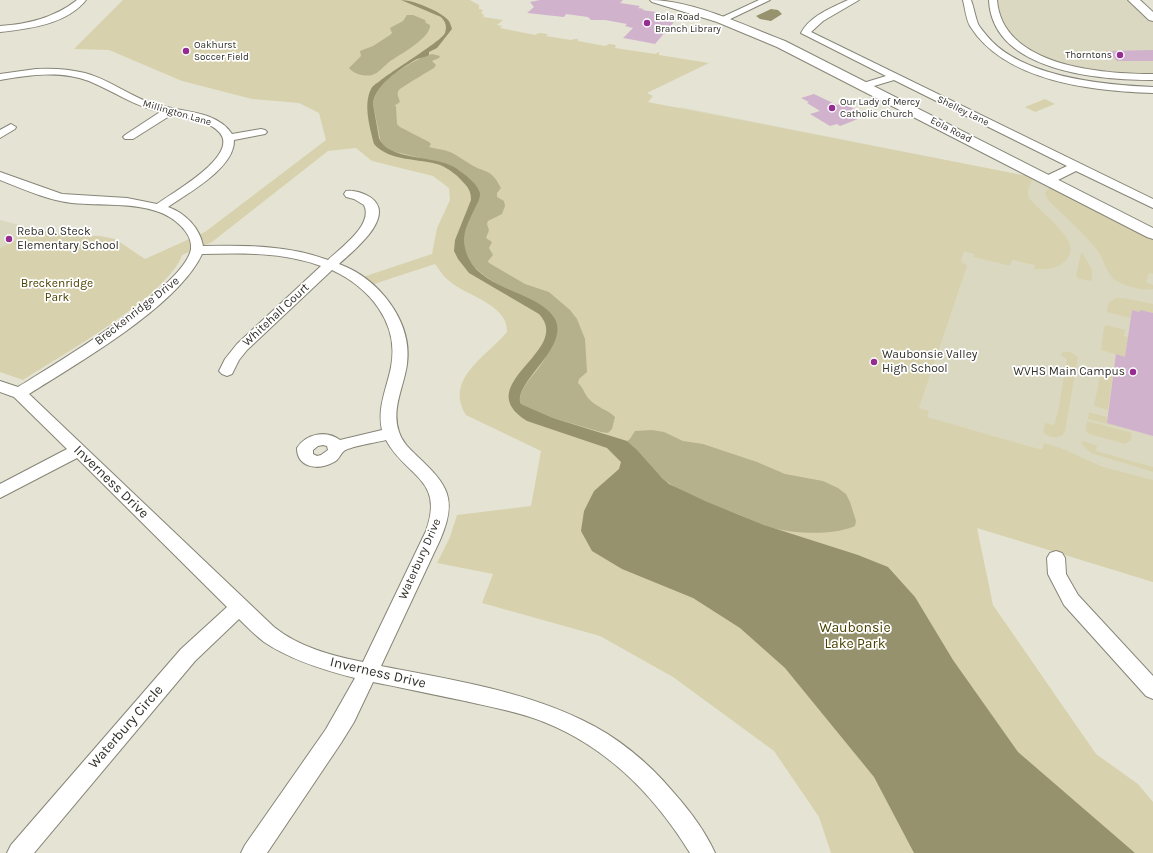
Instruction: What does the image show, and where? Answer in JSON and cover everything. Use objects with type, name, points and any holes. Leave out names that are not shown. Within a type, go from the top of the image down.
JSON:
[{"type":"main road","name":"Eola Road","points":[[656,0],[725,18]]},
{"type":"main road","name":"Eola Road","points":[[676,0],[725,18],[869,85],[1052,178],[1153,234]]},
{"type":"main road","points":[[1145,3],[1153,18]]},
{"type":"main road","name":"Eola Road","points":[[1052,178],[1153,224]]},
{"type":"street","points":[[0,29],[25,26],[50,19],[69,11],[82,0]]},
{"type":"street","points":[[725,18],[766,0]]},
{"type":"street","name":"Shelley Lane","points":[[855,0],[828,13],[808,28],[806,33],[1075,167],[1153,204]]},
{"type":"street","points":[[1153,77],[1120,77],[1087,72],[1053,63],[1024,50],[1002,29],[988,2],[967,0],[969,14],[975,26],[989,44],[1017,62],[1041,72],[1080,82],[1123,89],[1153,90]]},
{"type":"street","name":"Millington Lane","points":[[0,77],[42,72],[78,74],[94,79],[140,103],[212,123],[222,129],[228,138]]},
{"type":"street","points":[[1080,82],[1087,72]]},
{"type":"street","points":[[869,85],[894,77]]},
{"type":"street","points":[[129,137],[170,111]]},
{"type":"street","points":[[0,135],[11,127]]},
{"type":"street","points":[[159,208],[216,167],[227,152],[228,138],[261,132]]},
{"type":"street","points":[[1052,178],[1075,167]]},
{"type":"street","points":[[0,176],[33,190],[55,196],[132,203],[159,208],[179,217],[186,224],[195,240],[197,250]]},
{"type":"street","name":"Whitehall Court","points":[[227,371],[232,360],[242,347],[365,232],[372,220],[372,209],[369,200],[350,194]]},
{"type":"street","name":"Waterbury Drive","points":[[197,250],[234,249],[272,251],[331,264],[359,281],[373,292],[396,324],[401,353],[399,371],[388,407],[390,433],[403,453],[432,481],[442,506],[437,526],[368,673]]},
{"type":"street","name":"Breckenridge Drive","points":[[19,393],[114,332],[168,290],[183,274],[197,250]]},
{"type":"street","name":"Inverness Drive","points":[[0,386],[19,393],[240,607],[272,636],[295,649],[314,657],[368,673],[416,681],[524,706],[553,716],[584,731],[619,754],[636,768],[665,797],[683,820],[703,853]]},
{"type":"street","points":[[336,446],[390,433]]},
{"type":"street","points":[[0,492],[78,450]]},
{"type":"street","points":[[1056,558],[1057,574],[1071,600],[1153,690]]},
{"type":"street","name":"Waterbury Circle","points":[[19,853],[188,655],[240,607]]},
{"type":"street","points":[[253,853],[344,718],[368,673]]},
{"type":"shaded area","points":[[401,0],[419,4],[439,13],[449,21],[452,29],[437,48],[429,52],[429,55],[415,60],[402,68],[378,91],[374,97],[373,104],[379,138],[384,145],[392,151],[448,164],[459,170],[477,186],[480,198],[469,221],[464,239],[464,245],[469,259],[476,269],[487,278],[538,303],[548,310],[555,319],[557,330],[555,342],[525,386],[520,396],[521,404],[553,418],[627,441],[669,484],[705,501],[764,525],[858,555],[888,567],[915,597],[953,660],[1018,752],[1135,853],[914,853],[874,777],[785,668],[740,628],[693,598],[622,569],[592,551],[581,531],[584,511],[594,491],[619,469],[621,462],[607,448],[527,421],[512,407],[509,394],[514,381],[544,341],[546,328],[539,314],[469,273],[458,259],[454,251],[455,240],[471,200],[469,189],[460,178],[440,165],[396,157],[381,150],[374,144],[367,109],[369,95],[372,88],[435,43],[446,31],[445,23],[441,17]]},
{"type":"shaded area","points":[[991,0],[1132,0],[1153,20],[1153,79],[1131,79],[1043,60],[998,27],[990,6]]},
{"type":"shaded area","points":[[771,9],[778,10],[782,14],[771,21],[760,19],[756,16]]},
{"type":"shaded area","points":[[407,15],[413,15],[425,20],[426,23],[430,25],[429,30],[420,41],[389,62],[375,74],[369,76],[363,75],[354,72],[349,68],[361,56],[360,51],[373,46],[390,35],[392,33],[390,28],[403,21]]},
{"type":"shaded area","points":[[432,54],[440,56],[432,61],[436,65],[434,68],[404,86],[398,92],[400,102],[394,106],[396,106],[397,124],[429,142],[431,144],[429,147],[453,153],[475,167],[491,174],[497,181],[501,188],[497,193],[497,197],[504,201],[505,206],[502,214],[488,221],[487,224],[489,230],[486,238],[492,242],[489,248],[493,255],[488,261],[525,284],[549,292],[570,310],[577,319],[585,339],[587,372],[579,379],[578,383],[592,402],[615,417],[612,429],[608,433],[553,418],[521,404],[520,398],[525,386],[545,358],[548,311],[484,275],[473,265],[466,255],[463,242],[464,237],[479,190],[470,179],[450,165],[389,150],[381,143],[373,104],[375,95],[380,87],[396,73],[415,61]]},
{"type":"shaded area","name":"Waubonsie Valley High School","points":[[679,107],[1027,176],[1049,188],[1056,188],[1153,237],[1153,582],[977,527]]},
{"type":"shaded area","name":"Reba O. Steck Elementary School","points":[[0,220],[35,229],[0,248]]},
{"type":"shaded area","points":[[652,430],[664,432],[683,441],[703,444],[757,462],[785,474],[823,481],[838,488],[846,494],[850,502],[856,521],[855,526],[837,531],[816,533],[786,531],[763,525],[693,496],[667,482],[627,441],[635,431]]},
{"type":"green space","name":"Waubonsie Lake Park","points":[[123,0],[470,0],[479,5],[479,9],[483,10],[481,13],[484,15],[483,17],[503,20],[497,25],[502,26],[500,28],[535,35],[539,33],[548,34],[546,36],[571,40],[578,39],[578,41],[605,46],[609,44],[616,45],[615,48],[655,54],[659,52],[659,55],[709,63],[647,93],[653,96],[648,102],[1027,176],[1032,179],[1028,190],[1029,197],[1066,237],[1070,246],[1070,255],[1063,263],[1056,267],[1049,269],[1034,269],[1035,265],[1012,260],[1010,266],[974,257],[974,254],[964,251],[961,261],[967,266],[919,408],[929,411],[927,417],[1042,450],[1044,443],[1061,448],[1103,467],[1153,480],[1153,582],[977,528],[993,605],[1096,754],[1138,784],[1153,802],[1153,853],[831,853],[819,817],[774,751],[673,677],[600,636],[482,603],[493,574],[437,563],[450,537],[457,515],[531,506],[541,451],[466,415],[461,402],[460,390],[470,369],[507,332],[505,322],[493,307],[454,285],[444,276],[435,264],[374,284],[363,277],[432,254],[437,228],[450,200],[449,188],[433,176],[372,161],[356,148],[328,151],[212,242],[182,255],[173,271],[157,288],[112,324],[23,380],[0,372],[0,248],[35,229],[115,239],[145,259],[205,232],[326,140],[319,113],[299,103],[252,99],[182,81],[109,50],[74,49]]},
{"type":"green space","points":[[1045,99],[1055,104],[1035,112],[1025,107]]},
{"type":"green space","points":[[1049,188],[1056,188],[1153,237],[1153,274],[1149,273],[1146,282],[1153,285],[1153,289],[1139,289],[1115,280],[1107,270],[1098,251],[1048,200],[1045,193]]},
{"type":"green space","points":[[1081,253],[1092,270],[1092,281],[1079,279],[1076,276]]},
{"type":"green space","points":[[1116,298],[1124,298],[1153,304],[1153,313],[1132,310],[1130,318],[1107,312],[1108,303]]},
{"type":"green space","points":[[1106,325],[1125,330],[1124,336],[1128,337],[1125,357],[1101,350],[1104,327]]},
{"type":"green space","points":[[1063,352],[1070,352],[1078,357],[1065,431],[1062,436],[1051,437],[1043,432],[1045,423],[1054,425],[1058,412],[1067,359],[1061,355]]},
{"type":"green space","points":[[1101,371],[1113,374],[1108,410],[1094,406]]},
{"type":"green space","points":[[1089,412],[1107,417],[1107,423],[1133,431],[1088,419]]},
{"type":"green space","points":[[1087,421],[1132,433],[1131,440],[1125,444],[1089,434],[1086,431]]},
{"type":"green space","points":[[1083,441],[1097,446],[1096,451],[1153,467],[1153,472],[1091,453],[1081,443]]},
{"type":"building","name":"Eola Road Branch Library","points":[[540,0],[623,0],[620,3],[640,6],[638,8],[644,9],[642,10],[663,13],[657,20],[674,22],[655,44],[623,38],[633,28],[625,26],[627,24],[605,20],[591,20],[588,17],[566,14],[564,17],[527,13],[534,7],[530,2]]},
{"type":"building","points":[[1153,50],[1153,61],[1117,61],[1108,51]]},
{"type":"building","name":"Our Lady of Mercy Catholic Church","points":[[814,94],[837,105],[843,103],[864,114],[856,117],[860,118],[840,126],[837,124],[830,126],[810,114],[820,111],[807,103],[809,102],[801,98]]},
{"type":"building","name":"WVHS Main Campus","points":[[1132,310],[1153,313],[1153,436],[1107,423],[1116,354],[1125,357]]},
{"type":"place","name":"Eola Road Branch Library","points":[[647,23]]},
{"type":"place","name":"Oakhurst Soccer Field","points":[[186,51]]},
{"type":"place","name":"Thorntons","points":[[1120,55]]},
{"type":"place","name":"Our Lady of Mercy Catholic Church","points":[[832,108]]},
{"type":"place","name":"Reba O. Steck Elementary School","points":[[9,239]]},
{"type":"place","name":"Waubonsie Valley High School","points":[[874,362]]},
{"type":"place","name":"WVHS Main Campus","points":[[1133,372]]},
{"type":"park label","name":"Breckenridge Park","points":[[57,291]]}]
